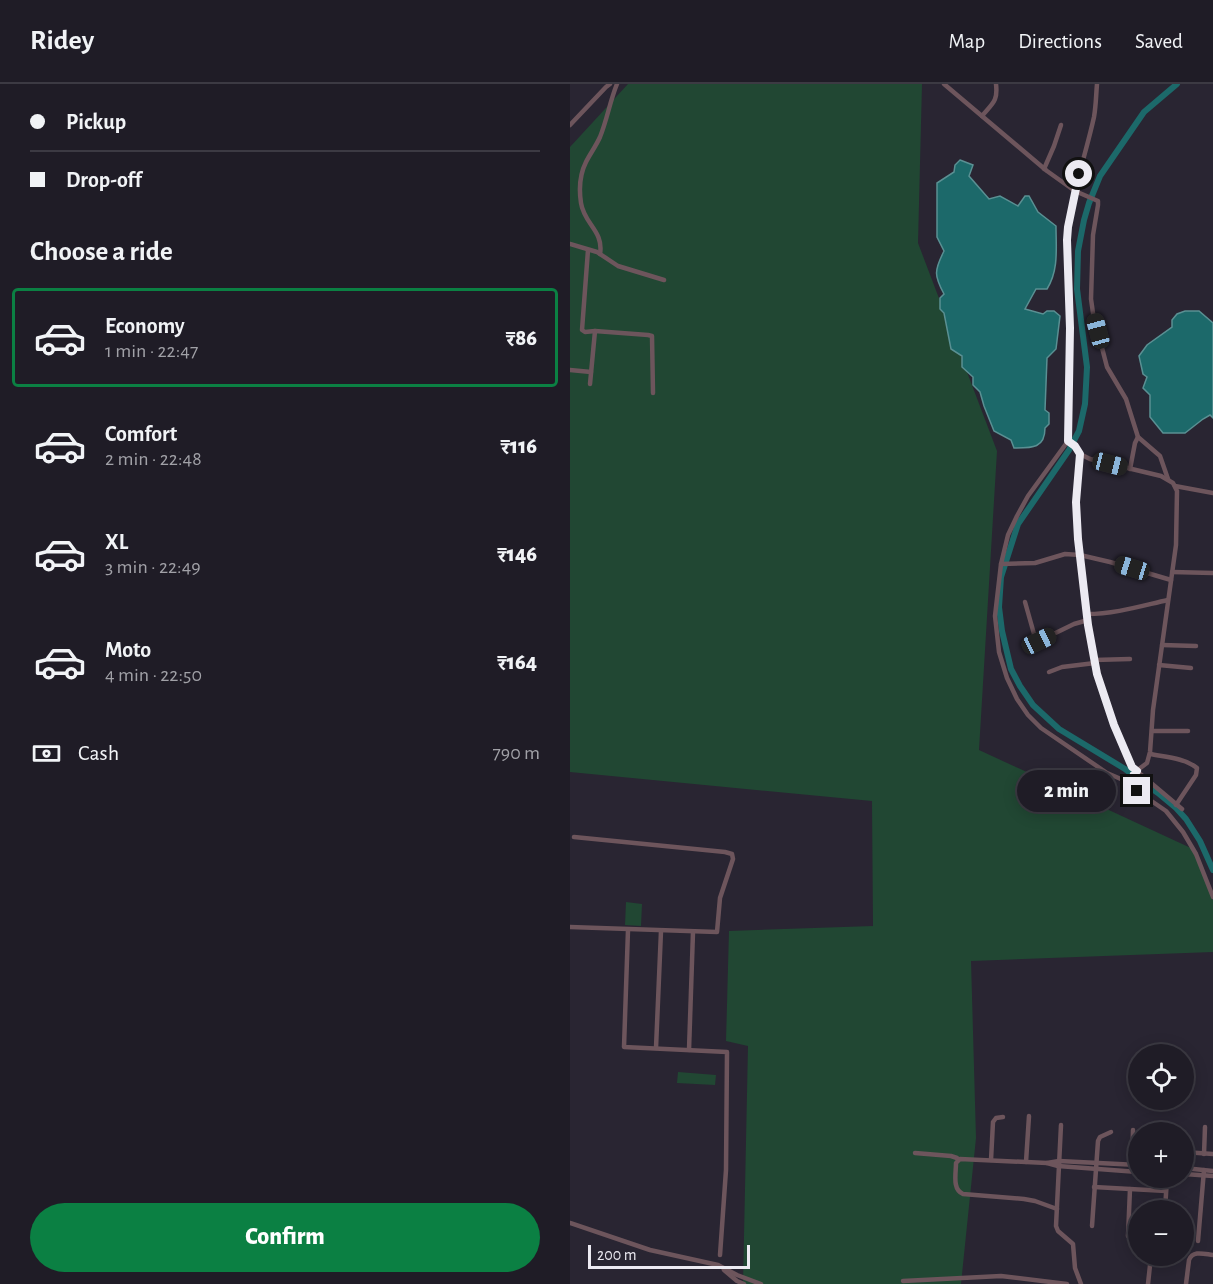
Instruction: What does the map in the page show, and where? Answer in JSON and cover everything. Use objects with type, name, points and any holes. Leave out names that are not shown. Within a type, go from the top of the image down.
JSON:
[{"type":"street","points":[[600,254],[602,247],[600,237],[586,218],[582,207],[581,180],[587,160],[600,137],[617,84]]},
{"type":"street","points":[[944,84],[1044,168],[1075,191],[1098,201],[1092,235],[1091,299],[1093,313],[1107,367],[1126,399],[1138,437],[1160,456],[1167,479]]},
{"type":"street","points":[[982,116],[996,99],[998,94],[996,84]]},
{"type":"street","points":[[1091,84],[1096,87],[1094,115],[1075,191],[1067,240],[1071,443],[1080,454],[1090,459],[1167,479],[1177,491],[1172,572],[1153,710],[1150,754],[1147,763],[1140,767],[1130,783]]},
{"type":"street","points":[[570,124],[607,85]]},
{"type":"street","points":[[1044,168],[1061,125]]},
{"type":"street","points":[[570,244],[597,252],[618,266],[664,280]]},
{"type":"street","points":[[588,250],[582,330],[652,336],[653,393]]},
{"type":"street","points":[[590,384],[595,331]]},
{"type":"street","points":[[570,370],[591,372]]},
{"type":"street","points":[[1130,469],[1138,437]]},
{"type":"street","points":[[1071,443],[1028,496],[1008,535],[995,616],[999,652],[1007,678],[1017,699],[1041,728],[1107,773],[1130,783],[1137,791],[1166,810],[1196,854],[1213,897]]},
{"type":"street","points":[[1080,454],[1076,502],[1080,555],[1087,617],[1097,674],[1114,725],[1135,774],[1182,809]]},
{"type":"street","points":[[1175,486],[1213,493]]},
{"type":"street","points":[[1004,564],[1035,563],[1065,554],[1080,555],[1171,580]]},
{"type":"street","points":[[1172,572],[1213,573]]},
{"type":"street","points":[[1025,602],[1036,641],[1039,641],[1087,617],[1168,600]]},
{"type":"street","points":[[1162,645],[1196,646]]},
{"type":"street","points":[[1049,672],[1062,667],[1095,661],[1130,659]]},
{"type":"street","points":[[1159,665],[1191,669]]},
{"type":"street","points":[[1152,730],[1188,732]]},
{"type":"street","points":[[1150,754],[1180,760],[1195,765],[1197,768],[1196,774],[1176,805]]},
{"type":"street","points":[[570,927],[717,933],[720,898],[733,859],[732,854],[725,852],[574,837]]},
{"type":"street","points":[[628,930],[624,1047],[727,1052],[726,1170],[720,1255]]},
{"type":"street","points":[[656,1048],[661,931]]},
{"type":"street","points":[[689,1050],[693,932]]},
{"type":"street","points":[[1026,1162],[1029,1116]]},
{"type":"street","points":[[991,1160],[993,1122],[996,1118],[1003,1117]]},
{"type":"street","points":[[1061,1125],[1056,1226],[1058,1231],[1073,1244],[1075,1268],[1081,1284]]},
{"type":"street","points":[[1204,1154],[1205,1127]]},
{"type":"street","points":[[1092,1226],[1098,1141],[1100,1137],[1111,1132]]},
{"type":"street","points":[[915,1153],[951,1156],[958,1160]]},
{"type":"street","points":[[1194,1153],[1213,1154]]},
{"type":"street","points":[[958,1160],[964,1158],[1128,1168]]},
{"type":"street","points":[[958,1160],[956,1163],[958,1192],[969,1195],[1024,1199],[1057,1209]]},
{"type":"street","points":[[1194,1170],[1213,1176]]},
{"type":"street","points":[[1194,1174],[1213,1171]]},
{"type":"street","points":[[1198,1241],[1204,1173]]},
{"type":"street","points":[[1094,1187],[1166,1191]]},
{"type":"street","points":[[1166,1188],[1166,1200]]},
{"type":"street","points":[[1130,1189],[1130,1200]]},
{"type":"street","points":[[570,1223],[650,1250],[718,1265],[736,1275],[761,1284]]},
{"type":"street","points":[[1186,1284],[1191,1256],[1194,1254],[1213,1255]]},
{"type":"street","points":[[718,1265],[744,1284]]},
{"type":"street","points":[[1148,1284],[1149,1266]]},
{"type":"street","points":[[903,1281],[1001,1276],[1067,1284]]},
{"type":"shaded area","points":[[628,84],[922,84],[918,243],[997,451],[979,750],[1193,849],[1213,900],[1213,952],[971,961],[976,1138],[961,1284],[743,1284],[748,1046],[726,1041],[729,931],[873,926],[872,801],[570,772],[570,147]]},
{"type":"shaded area","points":[[960,160],[973,165],[969,176],[989,199],[1000,196],[1018,206],[1025,196],[1029,196],[1038,212],[1056,226],[1056,259],[1051,282],[1047,289],[1036,289],[1025,309],[1043,314],[1047,311],[1054,311],[1060,316],[1056,349],[1047,358],[1045,410],[1049,413],[1049,424],[1045,428],[1043,440],[1036,446],[1014,448],[1011,440],[994,431],[980,392],[973,385],[973,377],[962,367],[962,356],[951,349],[944,313],[940,309],[940,298],[944,294],[936,273],[944,251],[937,237],[937,183],[954,172],[955,165]]},
{"type":"shaded area","points":[[1185,311],[1199,311],[1213,323],[1213,418],[1210,415],[1185,433],[1163,433],[1150,417],[1150,395],[1143,388],[1147,377],[1143,374],[1139,356],[1147,345],[1172,327],[1172,320],[1177,314]]},
{"type":"shaded area","points":[[626,902],[642,904],[641,926],[625,925]]},
{"type":"shaded area","points":[[678,1072],[716,1075],[715,1085],[677,1083]]},
{"type":"waterway","points":[[1177,84],[1144,112],[1100,176],[1089,203],[1078,251],[1077,289],[1087,367],[1085,404],[1079,431],[1069,450],[1018,524],[1001,577],[999,607],[1011,669],[1033,705],[1059,729],[1125,769],[1176,808],[1200,841],[1213,870]]},
{"type":"route","points":[[1079,174],[1067,240],[1070,328],[1068,441],[1080,454],[1076,502],[1078,539],[1088,625],[1097,674],[1114,725],[1132,767],[1137,771],[1130,783],[1137,791]]}]
